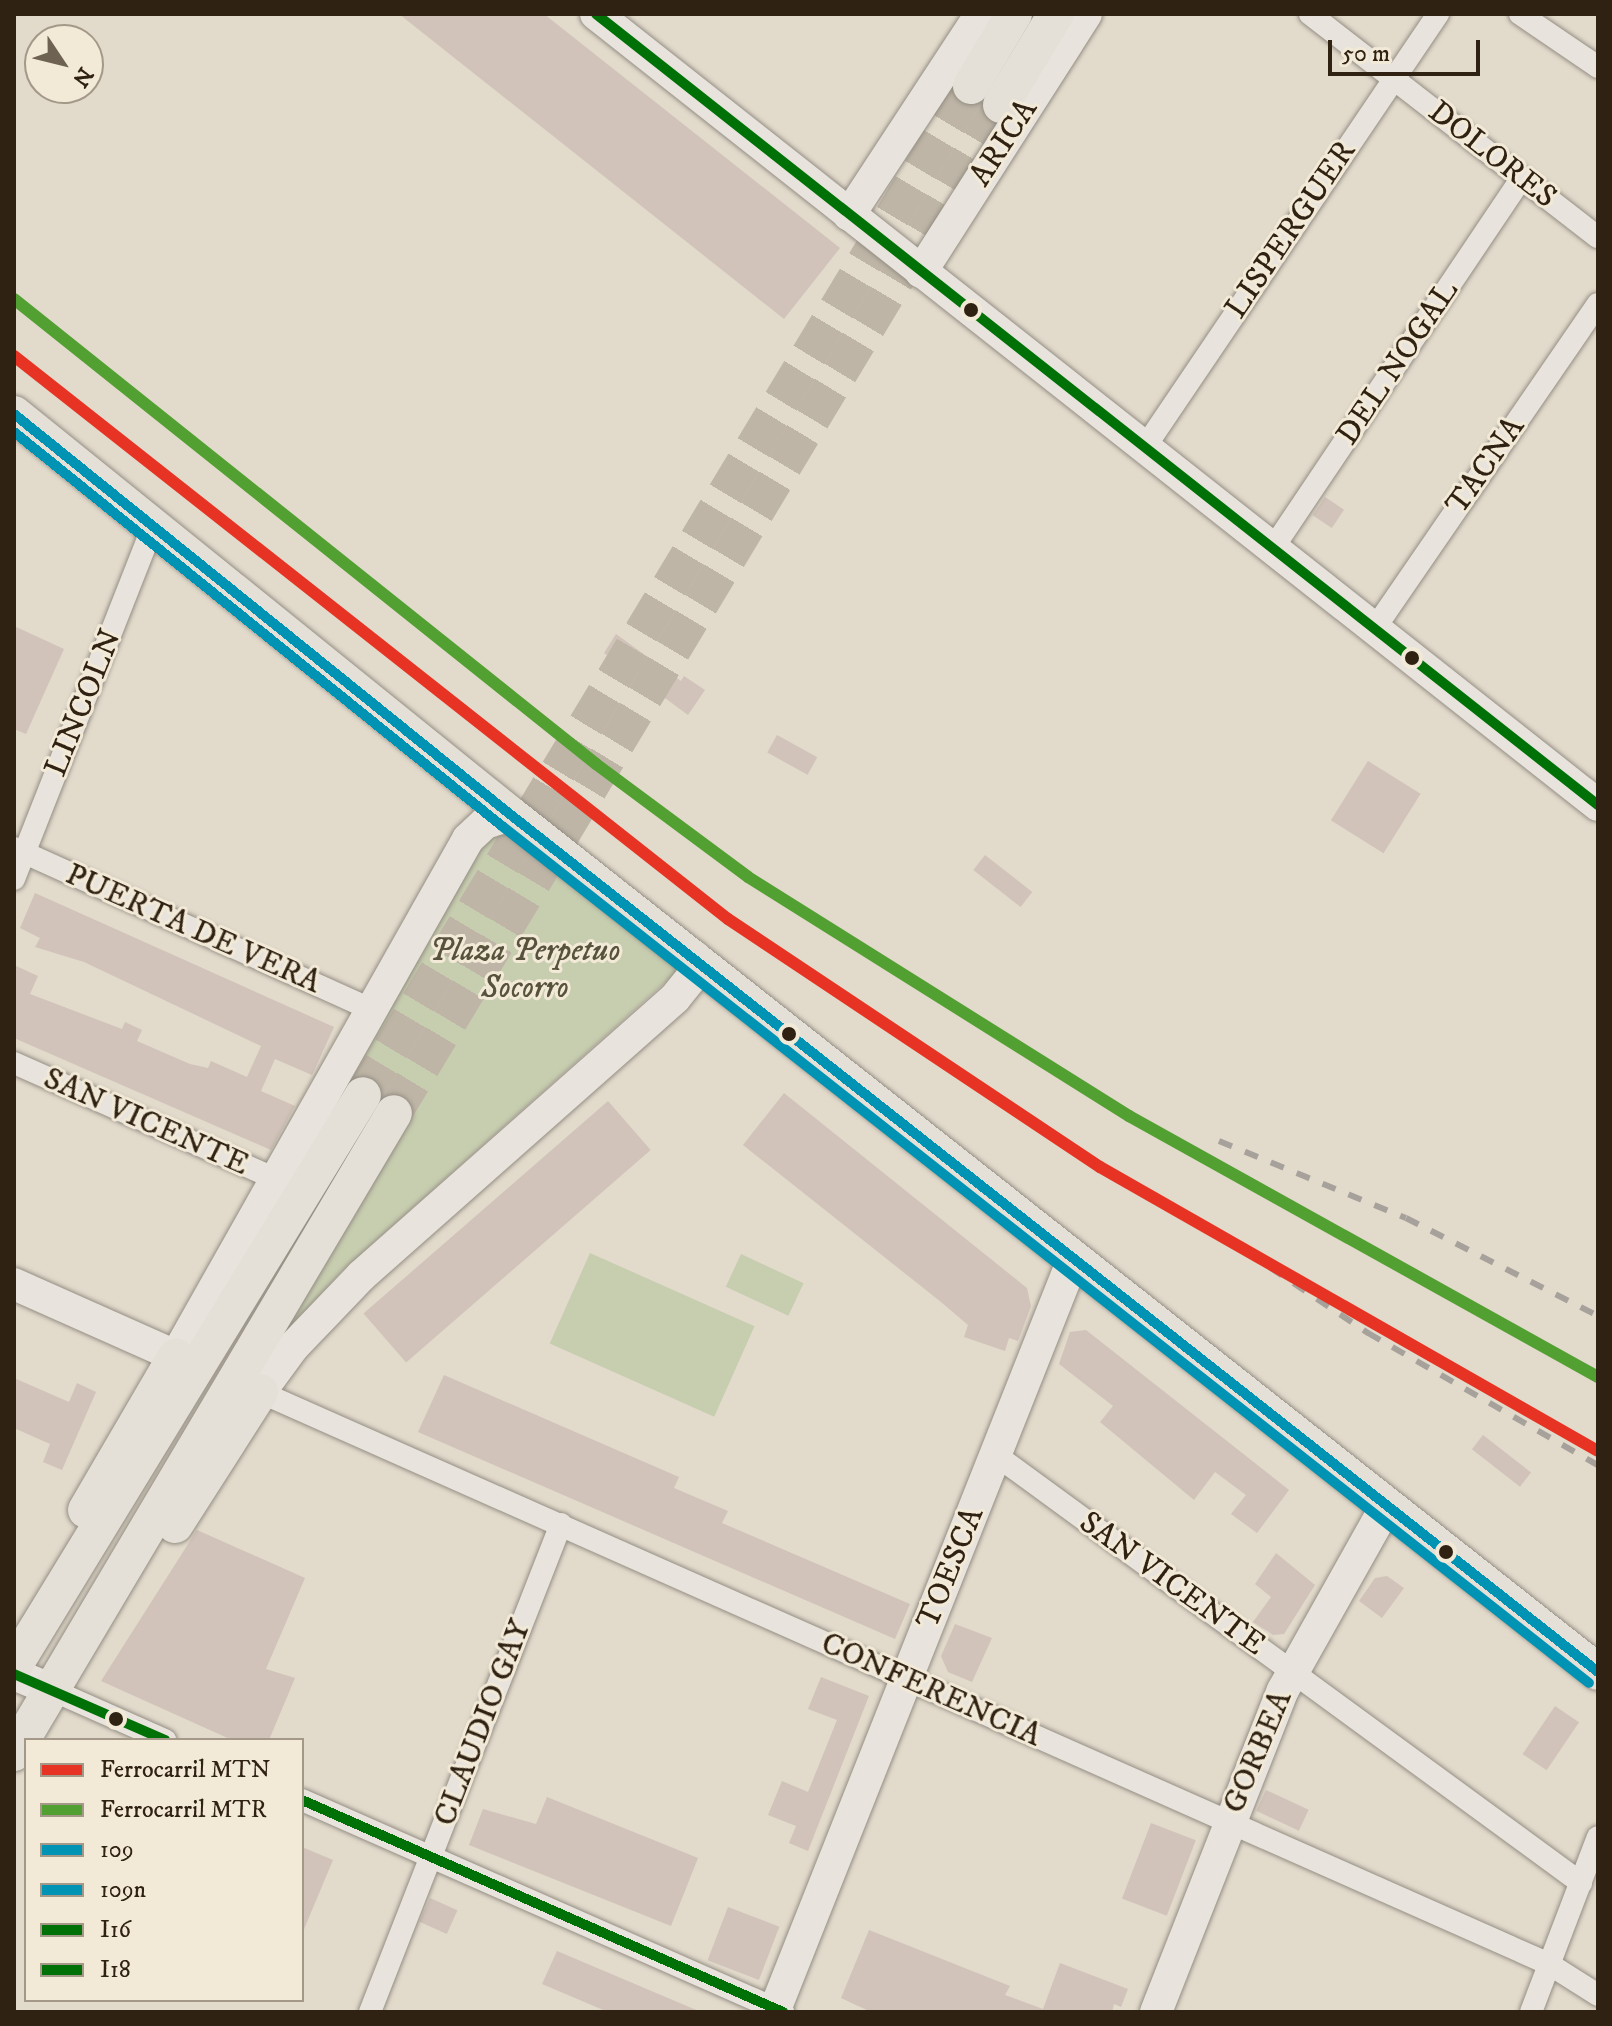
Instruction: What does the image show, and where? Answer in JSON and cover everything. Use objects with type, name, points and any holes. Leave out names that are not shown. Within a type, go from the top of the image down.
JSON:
[{"type":"main road","name":"ARICA","points":[[971,86],[1014,14]]},
{"type":"main road","name":"ARICA","points":[[1001,105],[1056,14]]},
{"type":"main road","points":[[14,414],[511,815],[695,957],[1598,1672]]},
{"type":"main road","points":[[14,1666],[363,1095]]},
{"type":"main road","points":[[14,1753],[394,1113]]},
{"type":"main road","points":[[55,1598],[94,1494],[176,1356]]},
{"type":"main road","points":[[98,1613],[160,1547],[260,1392]]},
{"type":"street","points":[[596,14],[1598,805]]},
{"type":"street","points":[[849,215],[981,14]]},
{"type":"street","name":"ARICA","points":[[921,272],[1086,14]]},
{"type":"street","name":"DOLORES","points":[[1310,14],[1598,237]]},
{"type":"street","name":"LISPERGUER","points":[[1145,447],[1438,14]]},
{"type":"street","points":[[1520,14],[1598,67]]},
{"type":"street","name":"DEL NOGAL","points":[[1273,548],[1522,178]]},
{"type":"street","name":"TACNA","points":[[1375,628],[1598,304]]},
{"type":"street","name":"LINCOLN","points":[[14,879],[19,850],[153,527]]},
{"type":"street","points":[[14,1284],[176,1356],[468,839],[485,823],[511,815]]},
{"type":"street","name":"PUERTA DE VERA","points":[[19,850],[373,1010]]},
{"type":"street","points":[[260,1392],[293,1347],[361,1276],[675,998],[692,977],[695,957]]},
{"type":"street","name":"SAN VICENTE","points":[[14,1063],[278,1180]]},
{"type":"street","name":"TOESCA","points":[[778,2011],[1074,1257]]},
{"type":"street","name":"CONFERENCIA","points":[[260,1392],[1549,1964],[1598,1995]]},
{"type":"street","name":"SAN VICENTE","points":[[996,1455],[1581,1883]]},
{"type":"street","name":"GORBEA","points":[[1156,2012],[1230,1821],[1293,1672],[1387,1505]]},
{"type":"street","name":"CLAUDIO GAY","points":[[370,2012],[561,1524]]},
{"type":"street","points":[[14,1674],[160,1738]]},
{"type":"street","points":[[304,1801],[778,2011]]},
{"type":"street","points":[[1531,2012],[1598,1837]]},
{"type":"green space","name":"Plaza Perpetuo Socorro","points":[[504,826],[678,965],[677,972],[342,1271],[263,1358],[408,1105],[347,1071],[478,834]]},
{"type":"green space","points":[[590,1253],[754,1326],[714,1417],[550,1343]]},
{"type":"green space","points":[[741,1254],[804,1283],[788,1316],[726,1287]]},
{"type":"building","points":[[399,14],[544,14],[840,248],[784,319]]},
{"type":"building","points":[[1325,497],[1344,510],[1332,528],[1313,515]]},
{"type":"building","points":[[14,626],[64,649],[26,734],[14,729]]},
{"type":"building","points":[[616,634],[681,681],[684,676],[705,690],[688,715],[604,653]]},
{"type":"building","points":[[777,735],[817,757],[808,775],[767,752]]},
{"type":"building","points":[[1368,761],[1421,794],[1383,853],[1331,820]]},
{"type":"building","points":[[985,855],[1032,892],[1021,907],[973,870]]},
{"type":"building","points":[[35,893],[334,1027],[312,1075],[275,1059],[261,1091],[295,1106],[271,1150],[14,1038],[14,965],[38,976],[30,994],[122,1029],[125,1022],[142,1030],[137,1041],[190,1064],[208,1068],[211,1061],[247,1077],[261,1046],[84,962],[35,947],[40,938],[20,928]]},
{"type":"building","points":[[784,1093],[1027,1288],[1031,1306],[1018,1341],[1009,1338],[1005,1351],[964,1337],[968,1325],[743,1145]]},
{"type":"building","points":[[608,1101],[651,1150],[406,1363],[363,1314]]},
{"type":"building","points":[[1086,1330],[1289,1490],[1257,1533],[1231,1514],[1246,1495],[1215,1472],[1194,1500],[1100,1422],[1113,1406],[1059,1364],[1070,1332]]},
{"type":"building","points":[[444,1375],[679,1477],[674,1488],[728,1511],[722,1523],[910,1604],[895,1639],[418,1432]]},
{"type":"building","points":[[14,1378],[69,1402],[77,1383],[96,1392],[62,1470],[43,1462],[50,1444],[14,1428]]},
{"type":"building","points":[[1483,1435],[1531,1473],[1520,1487],[1472,1449]]},
{"type":"building","points":[[197,1530],[305,1578],[266,1669],[295,1678],[270,1738],[228,1738],[101,1681]]},
{"type":"building","points":[[1276,1553],[1315,1585],[1284,1634],[1273,1635],[1253,1622],[1271,1597],[1255,1584]]},
{"type":"building","points":[[1387,1576],[1404,1588],[1382,1618],[1359,1601],[1375,1578]]},
{"type":"building","points":[[955,1624],[992,1638],[972,1682],[948,1672],[941,1656]]},
{"type":"building","points":[[821,1677],[869,1696],[808,1851],[789,1843],[796,1826],[768,1815],[782,1781],[808,1792],[837,1720],[808,1709]]},
{"type":"building","points":[[1555,1706],[1579,1722],[1547,1770],[1523,1754]]},
{"type":"building","points":[[1266,1790],[1309,1810],[1299,1831],[1256,1811]]},
{"type":"building","points":[[547,1797],[698,1858],[671,1926],[469,1845],[483,1809],[536,1824]]},
{"type":"building","points":[[1151,1823],[1196,1840],[1167,1916],[1122,1899]]},
{"type":"building","points":[[304,1848],[333,1860],[304,1929]]},
{"type":"building","points":[[430,1898],[457,1910],[447,1934],[419,1922]]},
{"type":"building","points":[[728,1907],[779,1927],[759,1980],[708,1960]]},
{"type":"building","points":[[869,1930],[1010,1986],[1005,1995],[1043,2009],[1060,1963],[1128,1989],[1121,2007],[1114,2004],[1112,2012],[871,2012],[841,1998]]},
{"type":"building","points":[[557,1951],[701,2012],[608,2012],[542,1984]]},
{"type":"tunnel","points":[[363,1095],[971,86]]},
{"type":"tunnel","points":[[394,1113],[1001,105]]},
{"type":"railway","points":[[1219,1141],[1406,1218],[1598,1316]]},
{"type":"railway","points":[[1247,1252],[1368,1333],[1598,1465]]},
{"type":"rail line","name":"MTR","points":[[14,299],[596,764],[748,877],[1129,1116],[1598,1377]]},
{"type":"rail line","name":"MTN","points":[[14,356],[728,919],[1100,1167],[1598,1451]]},
{"type":"transit line","name":"I16","points":[[596,14],[1598,805]]},
{"type":"transit line","name":"109","points":[[14,414],[511,815],[1598,1672]]},
{"type":"transit line","name":"109n","points":[[14,432],[502,826],[1589,1683]]},
{"type":"transit line","name":"I18","points":[[14,1674],[160,1738]]},
{"type":"transit line","name":"I18","points":[[304,1801],[783,2012]]}]
